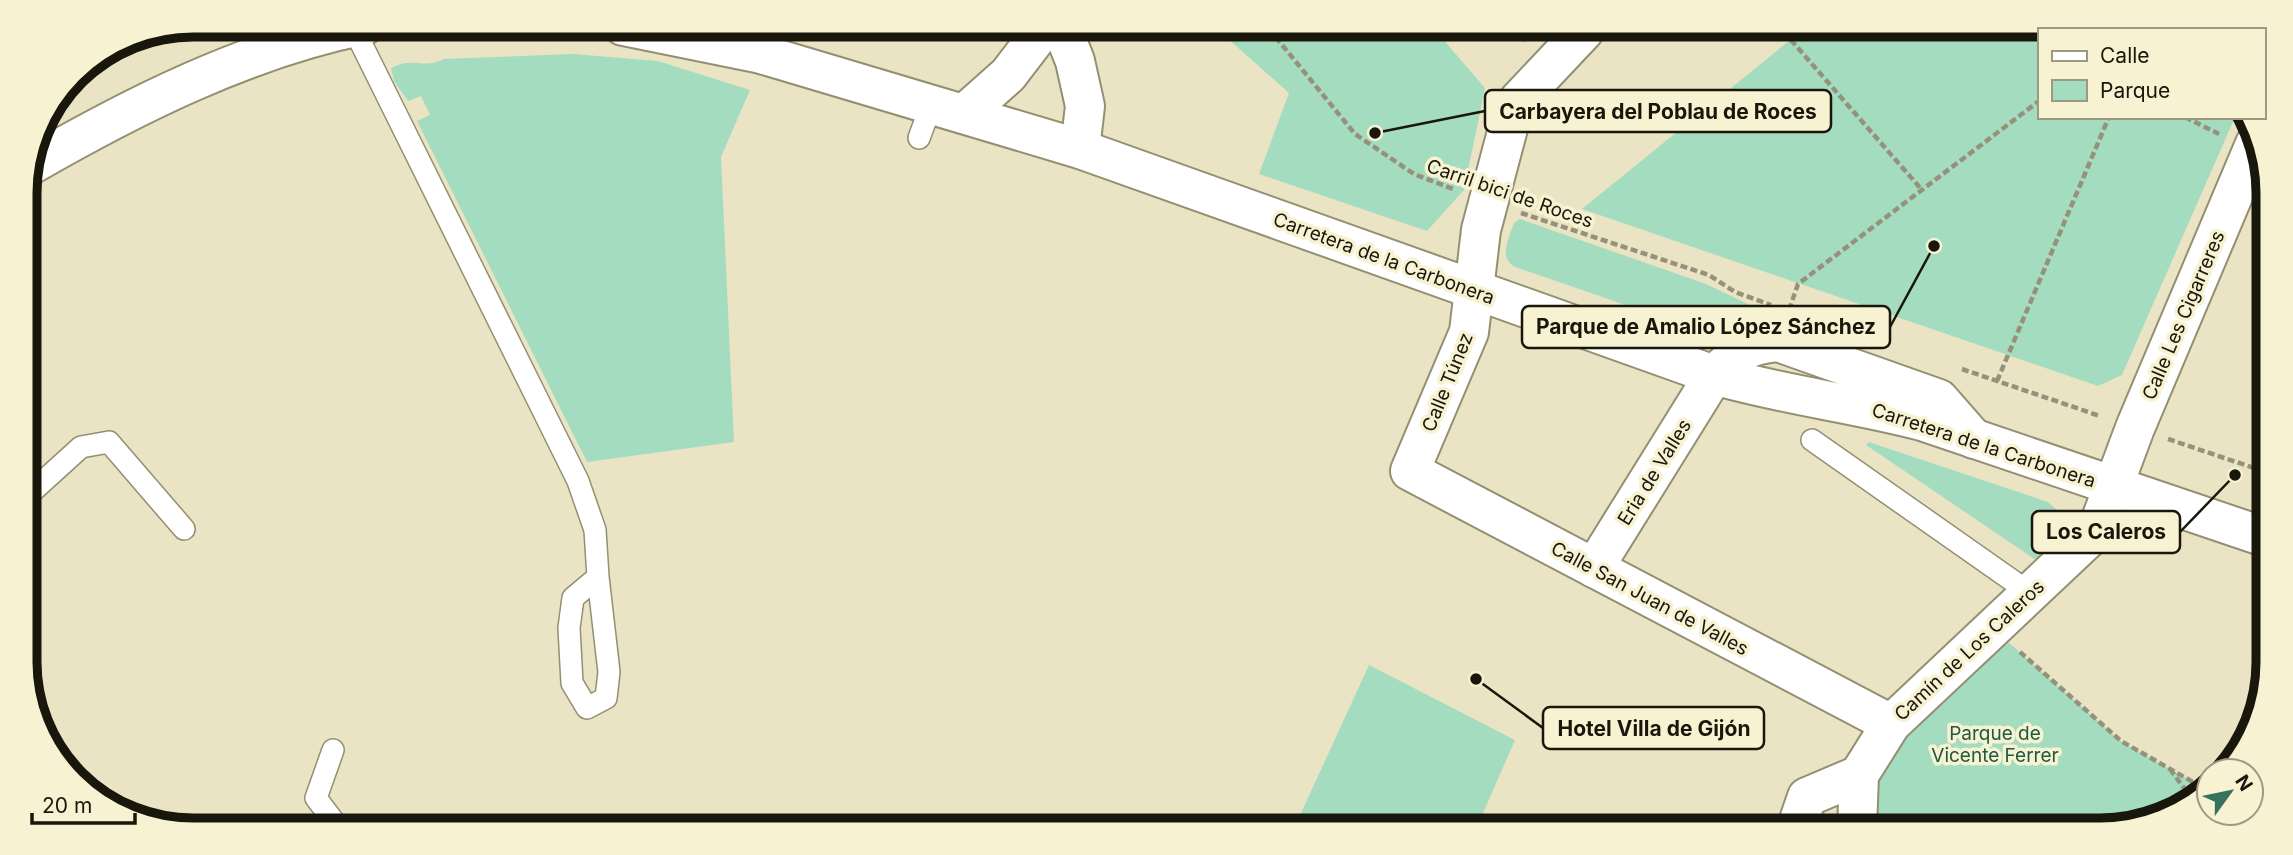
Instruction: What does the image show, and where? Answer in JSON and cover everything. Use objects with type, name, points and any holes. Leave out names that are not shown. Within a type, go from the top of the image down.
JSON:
[{"type":"street","points":[[41,159],[96,128],[244,60],[322,37]]},
{"type":"street","name":"Carretera de la Carbonera","points":[[677,37],[761,54],[1080,149],[1714,375],[1762,389],[1880,410],[2256,534]]},
{"type":"street","points":[[948,108],[1008,75],[1037,37]]},
{"type":"street","points":[[1066,37],[1075,61],[1085,106],[1080,149]]},
{"type":"street","name":"Calle Túnez","points":[[1410,471],[1469,332],[1481,230],[1518,101],[1578,37]]},
{"type":"street","points":[[47,138],[96,128]]},
{"type":"street","name":"Calle Les Cigarreres","points":[[2113,486],[2251,153]]},
{"type":"street","name":"Eria de Valles","points":[[1594,568],[1714,375]]},
{"type":"street","name":"Calle San Juan de Valles","points":[[1410,471],[1891,724]]},
{"type":"street","name":"Camín de Los Caleros","points":[[1857,818],[1859,775],[1891,724],[2097,530],[2113,486]]},
{"type":"street","points":[[1800,818],[1807,797],[1859,775]]},
{"type":"lane","points":[[364,37],[578,481],[596,530],[598,577],[609,672],[606,698],[587,708],[572,683],[569,628],[573,598],[598,577]]},
{"type":"lane","points":[[919,138],[948,108]]},
{"type":"lane","points":[[1812,440],[2031,593]]},
{"type":"lane","points":[[37,487],[81,447],[109,442],[184,528]]},
{"type":"lane","points":[[332,818],[316,798],[333,750]]},
{"type":"path","name":"Carril bici de Roces","points":[[1276,37],[1355,134],[1414,174],[1488,202],[1709,275],[1735,292],[1789,311],[1798,284],[1922,190]]},
{"type":"path","points":[[1788,37],[1922,190],[2038,102]]},
{"type":"path","points":[[1997,381],[2108,119]]},
{"type":"path","points":[[1992,628],[2121,741],[2195,783]]},
{"type":"path","points":[[2169,768],[2186,792]]},
{"type":"green space","points":[[1226,37],[1441,37],[1485,88],[1464,190],[1427,231],[1259,174],[1289,93]]},
{"type":"green space","points":[[1794,37],[2038,37],[2038,119],[2234,119],[2122,375],[2098,386],[1582,209]]},
{"type":"green space","points":[[573,54],[658,61],[750,90],[721,157],[734,442],[587,462],[417,121],[430,115],[421,96],[408,101],[394,81],[391,68],[406,63],[430,63],[444,59]]},
{"type":"green space","points":[[1520,219],[1706,284],[1752,306],[1712,330],[1701,331],[1515,267],[1507,258],[1506,247],[1514,223]]},
{"type":"green space","points":[[1869,442],[2048,502],[2061,514],[2061,542],[2039,561],[2036,560],[1866,445]]},
{"type":"green space","name":"Parque de Vicente Ferrer","points":[[1992,628],[2121,741],[2195,783],[2195,786],[2160,806],[2140,813],[2110,818],[1857,818],[1859,775]]},
{"type":"green space","points":[[1369,665],[1515,740],[1481,818],[1299,818]]},
{"type":"place","name":"Carbayera del Poblau de Roces","points":[[1375,133]]},
{"type":"place","name":"Parque de Amalio López Sánchez","points":[[1934,246]]},
{"type":"place","name":"Los Caleros","points":[[2235,475]]},
{"type":"place","name":"Hotel Villa de Gijón","points":[[1476,679]]}]
